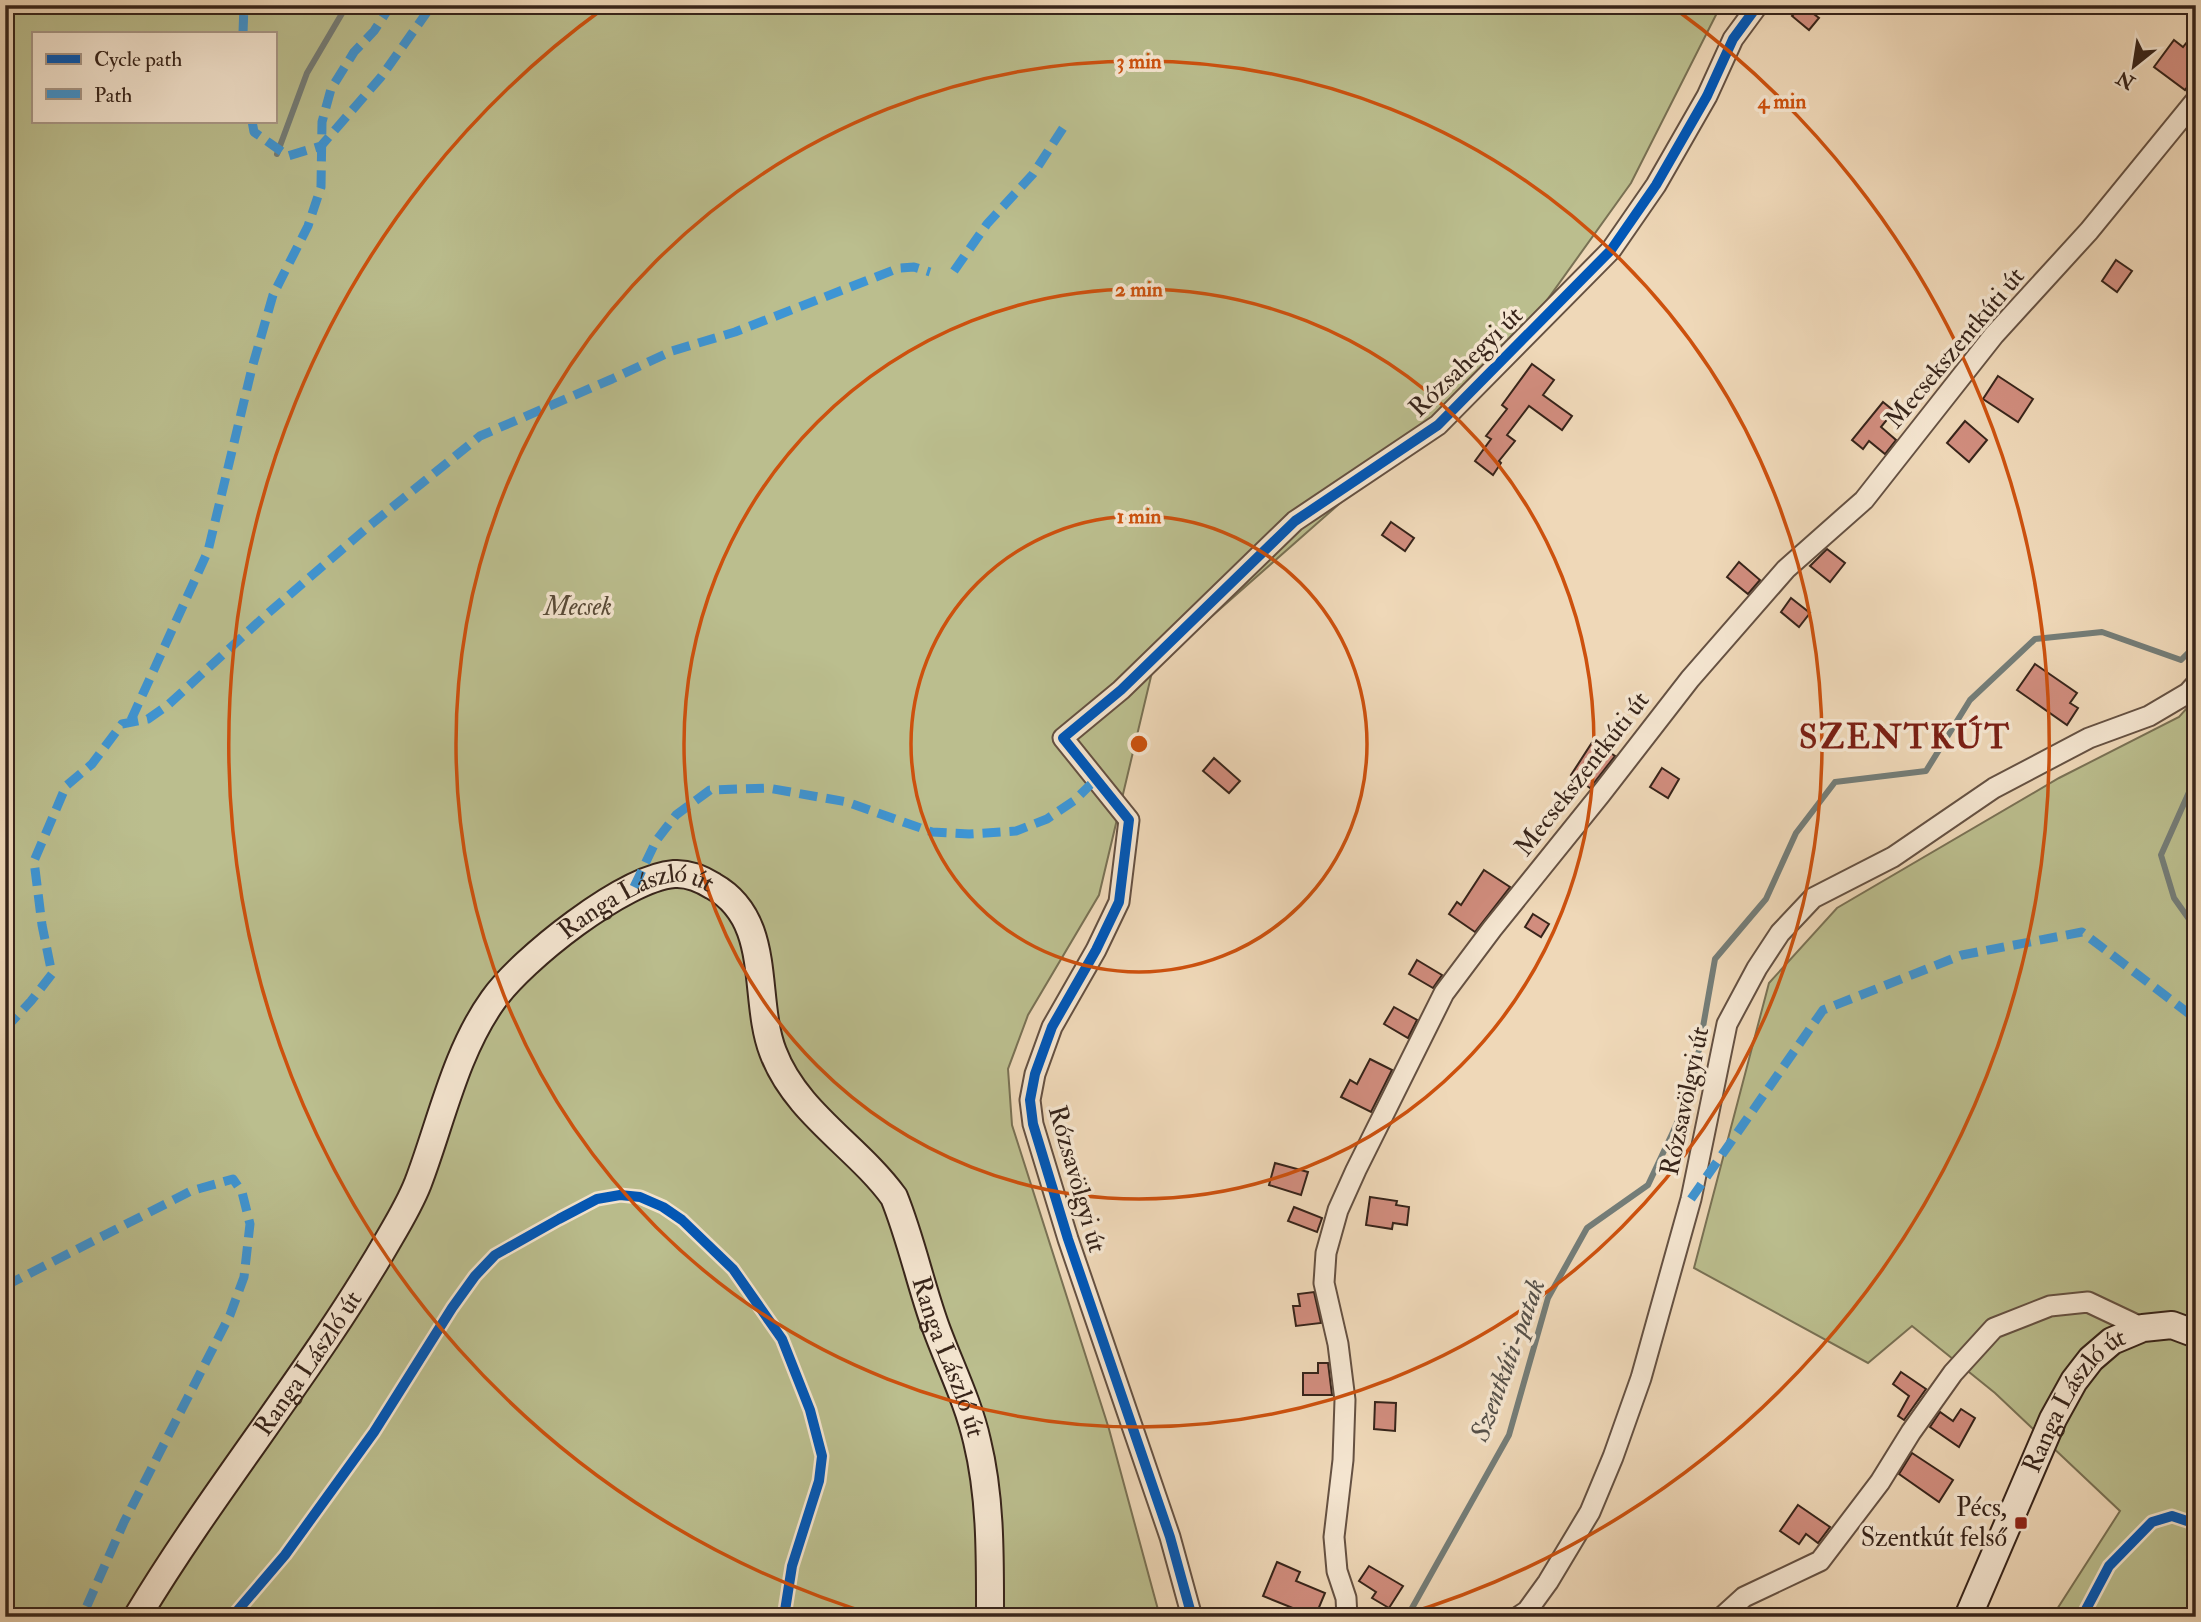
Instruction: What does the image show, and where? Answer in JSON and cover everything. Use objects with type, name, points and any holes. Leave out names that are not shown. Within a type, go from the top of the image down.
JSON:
[{"type":"main road","name":"Ranga László út","points":[[137,1617],[167,1566],[352,1299],[391,1235],[416,1187],[472,1035],[493,1000],[516,975],[568,928],[634,887],[675,874],[693,876],[715,887],[732,900],[756,944],[766,1029],[781,1073],[796,1096],[881,1179],[894,1197],[935,1325],[977,1440],[990,1542],[990,1617]]},
{"type":"main road","name":"Ranga László út","points":[[1968,1617],[2053,1419],[2074,1381],[2091,1359],[2112,1341],[2143,1328],[2172,1325],[2196,1334]]},
{"type":"street","name":"Rózsahegyi út","points":[[1063,738],[1121,690],[1295,522],[1438,425],[1611,250],[1656,185],[1707,96],[1733,39],[1758,5]]},
{"type":"street","name":"Mecsekszentkúti út","points":[[1347,1617],[1346,1598],[1337,1571],[1334,1537],[1345,1400],[1338,1344],[1324,1283],[1326,1253],[1338,1210],[1356,1170],[1444,993],[1690,678],[1786,569],[1864,500],[1994,335],[2089,231],[2196,100]]},
{"type":"street","name":"Rózsavölgyi út","points":[[1518,1617],[1527,1611],[1548,1582],[1583,1524],[1613,1457],[1642,1378],[1691,1199],[1727,1024],[1757,968],[1780,933],[1813,898],[1893,857],[1994,788],[2088,738],[2149,716],[2188,693],[2196,684]]},
{"type":"street","name":"Rózsavölgyi út","points":[[1063,738],[1129,820],[1119,902],[1096,950],[1052,1027],[1035,1074],[1030,1101],[1033,1124],[1068,1239],[1170,1538],[1192,1617]]},
{"type":"street","points":[[1722,1617],[1744,1597],[1820,1561],[1880,1482],[1952,1373],[1994,1328],[2050,1306],[2088,1302],[2143,1328]]},
{"type":"green space","name":"Mecsek","points":[[5,5],[1721,5],[1631,183],[1507,356],[1153,668],[1099,895],[1028,1015],[1008,1069],[1012,1125],[1109,1429],[1160,1617],[5,1617]]},
{"type":"green space","points":[[2196,698],[2196,1617],[2052,1617],[2120,1511],[1995,1393],[1912,1326],[1868,1363],[1694,1268],[1769,983],[1837,908],[2059,778],[2179,717]]},
{"type":"building","points":[[1802,5],[1819,18],[1809,30],[1792,16]]},
{"type":"building","points":[[2174,40],[2183,47],[2187,42],[2196,48],[2196,75],[2185,90],[2154,67]]},
{"type":"building","points":[[2116,260],[2132,271],[2117,292],[2102,281]]},
{"type":"building","points":[[1532,364],[1554,380],[1543,395],[1572,416],[1562,430],[1529,406],[1507,435],[1515,441],[1499,461],[1501,463],[1493,475],[1475,461],[1491,439],[1486,436],[1507,409],[1502,405]]},
{"type":"building","points":[[1998,376],[2033,399],[2018,422],[1983,399]]},
{"type":"building","points":[[1883,402],[1894,411],[1881,427],[1896,440],[1885,454],[1869,441],[1863,449],[1852,440]]},
{"type":"building","points":[[1965,421],[1987,440],[1969,462],[1947,443]]},
{"type":"building","points":[[1391,522],[1414,538],[1405,551],[1382,535]]},
{"type":"building","points":[[1827,549],[1845,563],[1830,582],[1810,566]]},
{"type":"building","points":[[1739,562],[1760,580],[1748,594],[1727,577]]},
{"type":"building","points":[[1791,598],[1810,613],[1799,627],[1781,612]]},
{"type":"building","points":[[2035,664],[2077,693],[2070,703],[2078,708],[2067,725],[2017,690]]},
{"type":"building","points":[[1593,741],[1615,756],[1590,788],[1571,775]]},
{"type":"building","points":[[1214,758],[1240,781],[1229,793],[1203,771]]},
{"type":"building","points":[[1662,768],[1679,779],[1668,798],[1650,787]]},
{"type":"building","points":[[1484,870],[1510,887],[1475,932],[1449,914],[1457,902],[1461,905]]},
{"type":"building","points":[[1533,914],[1549,924],[1541,937],[1525,927]]},
{"type":"building","points":[[1417,960],[1442,975],[1433,988],[1409,974]]},
{"type":"building","points":[[1394,1007],[1417,1020],[1408,1038],[1384,1024]]},
{"type":"building","points":[[1370,1059],[1392,1070],[1371,1112],[1341,1097],[1350,1080],[1357,1084]]},
{"type":"building","points":[[1275,1163],[1308,1172],[1301,1195],[1269,1185]]},
{"type":"building","points":[[1370,1197],[1397,1201],[1396,1205],[1409,1207],[1407,1225],[1393,1223],[1392,1229],[1366,1225]]},
{"type":"building","points":[[1294,1207],[1322,1218],[1317,1232],[1288,1221]]},
{"type":"building","points":[[1314,1292],[1321,1323],[1296,1326],[1293,1306],[1300,1306],[1298,1294]]},
{"type":"building","points":[[1318,1363],[1328,1363],[1332,1395],[1303,1395],[1303,1373],[1318,1373]]},
{"type":"building","points":[[1901,1372],[1926,1389],[1904,1420],[1898,1416],[1909,1396],[1893,1384]]},
{"type":"building","points":[[1375,1402],[1396,1403],[1395,1431],[1374,1429]]},
{"type":"building","points":[[1961,1409],[1975,1418],[1959,1447],[1930,1427],[1940,1412],[1953,1421]]},
{"type":"building","points":[[1912,1453],[1953,1480],[1939,1502],[1899,1474]]},
{"type":"building","points":[[1798,1505],[1830,1527],[1818,1543],[1806,1534],[1799,1544],[1780,1531]]},
{"type":"building","points":[[1277,1562],[1300,1572],[1296,1581],[1325,1593],[1315,1617],[1263,1596]]},
{"type":"building","points":[[1369,1566],[1403,1586],[1389,1608],[1372,1598],[1376,1592],[1359,1581]]},
{"type":"waterway","points":[[277,154],[307,73],[347,5]]},
{"type":"waterway","name":"Szentkúti-patak","points":[[1407,1617],[1509,1435],[1548,1298],[1587,1228],[1648,1185],[1672,1134],[1692,1089],[1715,959],[1766,899],[1796,833],[1835,782],[1926,771],[1970,700],[2035,639],[2102,632],[2181,660],[2196,645]]},
{"type":"waterway","points":[[2189,726],[2194,781],[2161,855],[2174,898],[2196,929]]},
{"type":"marked path","points":[[243,32],[244,5]]},
{"type":"marked path","points":[[131,720],[208,551],[252,368],[273,295],[308,226],[321,187],[322,122],[331,89],[354,52],[374,31],[391,5]]},
{"type":"marked path","points":[[252,122],[254,132],[288,156],[321,146],[381,77],[432,5]]},
{"type":"marked path","points":[[954,271],[987,224],[1033,174],[1067,122]]},
{"type":"marked path","points":[[5,1029],[52,974],[42,925],[34,861],[66,786],[92,764],[122,724],[148,719],[168,705],[368,527],[480,436],[672,351],[735,332],[899,268],[914,267],[930,272]]},
{"type":"marked path","points":[[634,887],[656,841],[676,815],[710,790],[768,788],[847,802],[932,832],[969,834],[1016,831],[1047,819],[1075,800],[1096,779]]},
{"type":"marked path","points":[[1691,1199],[1823,1010],[1962,955],[2082,932],[2196,1019]]},
{"type":"marked path","points":[[5,1286],[191,1191],[233,1179],[242,1192],[250,1224],[244,1277],[230,1315],[124,1522],[82,1617]]},
{"type":"cycle path","points":[[1192,1617],[1170,1537],[1068,1239],[1033,1124],[1030,1100],[1035,1074],[1052,1027],[1096,950],[1119,902],[1129,820],[1063,738],[1121,690],[1295,521],[1438,425],[1611,250],[1656,185],[1707,96],[1733,39],[1758,5]]},
{"type":"cycle path","points":[[232,1617],[285,1555],[374,1432],[475,1276],[495,1255],[559,1219],[597,1199],[620,1195],[640,1197],[663,1207],[682,1220],[733,1269],[782,1339],[810,1410],[822,1456],[819,1481],[792,1566],[784,1617]]},
{"type":"cycle path","points":[[2082,1617],[2109,1566],[2152,1522],[2172,1516],[2196,1524]]},
{"type":"place","name":"Pécs, Szentkút felső","points":[[2021,1523]]},
{"type":"district","name":"SZENTKÚT","points":[[1905,737]]}]
